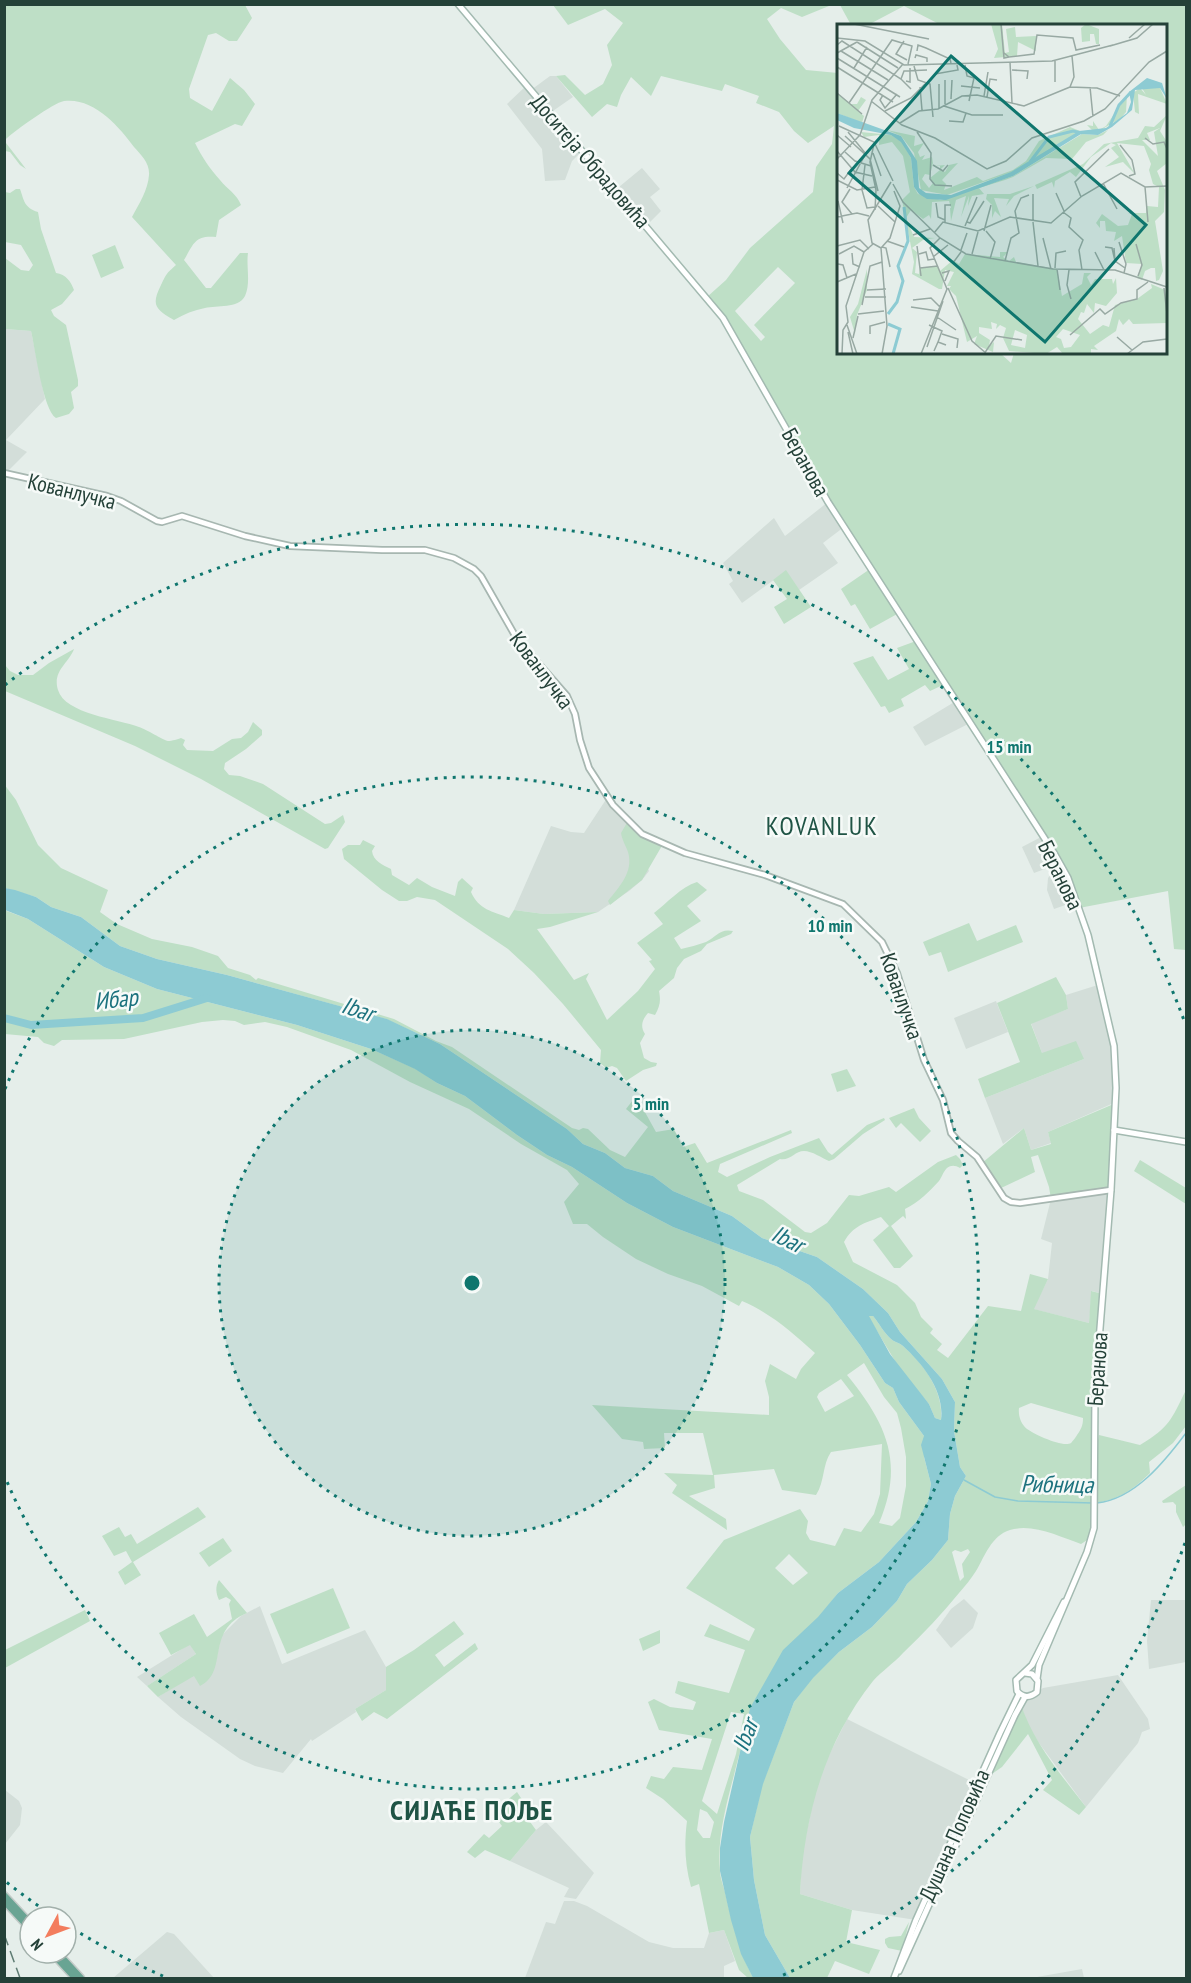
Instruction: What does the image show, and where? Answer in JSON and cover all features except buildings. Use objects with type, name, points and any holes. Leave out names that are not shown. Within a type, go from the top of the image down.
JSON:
[{"type":"main road","name":"Доситеја Обрадовића","points":[[458,4],[723,318]]},
{"type":"main road","name":"Беранова","points":[[723,318],[828,502],[1068,878],[1088,935],[1113,1041],[1116,1068],[1111,1190],[1095,1391],[1095,1517],[1092,1537],[1068,1596]]},
{"type":"main road","points":[[1114,1130],[1186,1142]]},
{"type":"main road","points":[[1068,1596],[1039,1665],[1037,1679],[1039,1685],[1036,1692],[1032,1696],[1023,1695],[1016,1688],[1016,1680],[1025,1673],[1035,1659],[1068,1596]]},
{"type":"main road","points":[[1025,1673],[1032,1674],[1037,1679]]},
{"type":"main road","name":"Душана Поповића","points":[[895,1978],[916,1920],[1000,1733],[1023,1695]]},
{"type":"main road","points":[[4,1895],[18,1910]]},
{"type":"main road","points":[[4,1901],[18,1916]]},
{"type":"main road","points":[[63,1965],[75,1978]]},
{"type":"main road","points":[[69,1965],[81,1978]]},
{"type":"street","name":"Кованлучка","points":[[4,474],[107,496],[162,522],[183,516],[245,536],[290,546],[425,550],[441,553],[464,562],[481,576],[517,639],[567,696],[575,714],[589,768],[613,805],[642,834],[685,853],[765,875],[843,904],[882,942],[897,973],[924,1060],[943,1100],[951,1133],[982,1162],[1004,1198],[1020,1203],[1111,1190]]},
{"type":"shaded area","points":[[550,76],[556,76],[573,97],[550,113],[582,151],[572,161],[565,180],[545,181],[542,149],[507,104],[527,85],[531,90]]},
{"type":"shaded area","points":[[642,168],[660,189],[650,197],[661,211],[650,222],[619,187]]},
{"type":"shaded area","points":[[5,329],[31,331],[45,399],[6,440],[27,452],[5,474]]},
{"type":"shaded area","points":[[828,502],[844,527],[823,543],[838,563],[799,590],[786,571],[742,603],[729,584],[733,581],[723,563],[774,518],[785,536]]},
{"type":"shaded area","points":[[956,701],[970,723],[925,746],[913,727]]},
{"type":"shaded area","points":[[607,798],[627,820],[649,871],[642,880],[598,912],[544,914],[514,910],[551,826],[584,833]]},
{"type":"shaded area","points":[[1043,836],[1077,901],[1054,909],[1047,890],[1048,878],[1053,866],[1034,873],[1022,847]]},
{"type":"shaded area","points":[[1101,984],[1114,1046],[1116,1102],[1048,1132],[1051,1143],[1031,1150],[1024,1128],[1003,1144],[985,1098],[1084,1059],[1042,1053],[1031,1023],[1068,1009],[1066,995]]},
{"type":"shaded area","points":[[996,1001],[1008,1032],[966,1049],[954,1018]]},
{"type":"shaded area","points":[[1111,1190],[1103,1294],[1092,1291],[1089,1323],[1033,1309],[1048,1279],[1052,1243],[1041,1239],[1051,1199]]},
{"type":"shaded area","points":[[964,1599],[978,1613],[973,1628],[951,1648],[936,1630],[951,1609]]},
{"type":"shaded area","points":[[1151,1600],[1186,1600],[1186,1662],[1149,1669],[1147,1641]]},
{"type":"shaded area","points":[[260,1606],[282,1664],[365,1630],[386,1667],[386,1690],[355,1709],[356,1712],[312,1741],[311,1739],[283,1773],[255,1766],[240,1759],[181,1717],[158,1697],[216,1661],[221,1636],[241,1616]]},
{"type":"shaded area","points":[[190,1644],[196,1654],[147,1686],[137,1677]]},
{"type":"shaded area","points":[[1118,1675],[1148,1719],[1150,1729],[1142,1732],[1138,1743],[1086,1807],[1039,1743],[1027,1723],[1021,1705],[1025,1697],[1032,1696],[1043,1688]]},
{"type":"shaded area","points":[[847,1719],[977,1784],[916,1920],[852,1910],[800,1894],[802,1855],[815,1791],[826,1761]]},
{"type":"shaded area","points":[[5,1790],[19,1801],[22,1808],[20,1825],[5,1844]]},
{"type":"shaded area","points":[[546,1822],[594,1873],[576,1899],[564,1897],[569,1888],[510,1861],[536,1830]]},
{"type":"shaded area","points":[[564,1901],[574,1901],[587,1906],[649,1942],[673,1948],[704,1948],[709,1933],[724,1930],[735,1961],[724,1966],[724,1978],[525,1978],[546,1922],[555,1924]]},
{"type":"shaded area","points":[[167,1932],[174,1934],[214,1978],[113,1978]]},
{"type":"shaded area","points":[[1082,1969],[1084,1978],[1037,1978],[1037,1977]]},
{"type":"green space","points":[[4,5],[245,5],[252,18],[237,41],[229,41],[216,33],[208,35],[189,89],[190,98],[212,111],[230,78],[255,104],[242,126],[235,124],[195,143],[203,158],[241,205],[219,220],[216,237],[204,237],[196,241],[184,260],[206,288],[211,288],[240,253],[248,253],[248,286],[242,300],[232,305],[197,310],[174,320],[159,309],[156,297],[167,274],[176,265],[132,217],[147,186],[149,175],[147,163],[121,130],[95,108],[75,101],[64,101],[43,112],[6,139],[6,143],[26,169],[10,152],[5,151]]},
{"type":"green space","points":[[553,5],[828,5],[802,17],[781,8],[767,19],[780,39],[806,70],[837,73],[837,354],[1001,354],[1011,363],[1014,354],[1167,354],[1167,24],[939,24],[904,6],[870,24],[850,24],[840,5],[1186,5],[1186,950],[1174,949],[1168,891],[1079,908],[1068,878],[945,684],[930,691],[925,685],[901,699],[904,706],[889,713],[885,706],[881,707],[853,663],[873,656],[888,680],[909,669],[897,648],[916,641],[899,613],[870,629],[855,604],[851,606],[841,589],[870,569],[748,359],[707,297],[726,280],[750,248],[813,192],[816,167],[832,144],[834,126],[808,143],[794,131],[779,112],[756,103],[759,96],[725,84],[722,91],[661,76],[651,96],[631,77],[617,107],[607,104],[592,117],[556,76],[565,75],[585,95],[603,84],[612,65],[607,45],[623,23],[605,9],[568,25]],"holes":[[[778,267],[795,283],[754,325],[765,337],[761,341],[735,311]]]},
{"type":"green space","points":[[20,189],[27,206],[38,212],[41,229],[56,273],[68,279],[74,290],[62,304],[51,310],[54,316],[66,325],[78,380],[78,386],[71,392],[74,408],[69,414],[56,418],[51,413],[43,391],[31,331],[5,329],[5,258],[21,270],[29,271],[33,265],[21,245],[5,242],[5,192],[10,193]]},
{"type":"green space","points":[[115,245],[124,268],[101,278],[92,255]]},
{"type":"green space","points":[[786,570],[811,607],[784,624],[774,607],[787,599],[773,580]]},
{"type":"green space","points":[[74,649],[59,672],[57,683],[63,698],[81,710],[139,727],[168,741],[181,738],[185,740],[183,745],[187,750],[213,751],[232,739],[241,738],[248,732],[253,722],[262,730],[262,735],[225,763],[224,769],[229,775],[240,776],[263,784],[325,824],[343,815],[345,822],[328,848],[325,849],[201,779],[135,746],[5,691],[5,665],[18,675],[33,675]]},
{"type":"green space","points":[[4,784],[16,800],[38,845],[61,868],[108,890],[100,912],[117,924],[152,939],[192,947],[218,956],[228,968],[250,975],[256,980],[258,978],[394,1019],[452,1047],[572,1128],[588,1129],[610,1150],[625,1157],[648,1127],[626,1109],[636,1096],[656,1132],[674,1129],[683,1147],[695,1143],[707,1163],[791,1130],[792,1133],[720,1164],[718,1172],[727,1177],[819,1138],[832,1155],[867,1125],[884,1118],[885,1120],[863,1134],[834,1159],[829,1161],[810,1152],[801,1151],[787,1159],[780,1159],[737,1185],[739,1191],[763,1200],[805,1232],[811,1233],[827,1223],[849,1195],[859,1196],[889,1187],[896,1192],[938,1162],[956,1155],[963,1165],[960,1168],[950,1166],[947,1168],[928,1193],[905,1209],[906,1219],[903,1216],[891,1226],[913,1256],[900,1268],[894,1268],[873,1240],[889,1226],[881,1217],[855,1229],[844,1242],[853,1262],[897,1285],[915,1303],[921,1317],[933,1329],[930,1333],[942,1344],[937,1350],[948,1358],[988,1306],[1021,1311],[1030,1274],[1048,1279],[1034,1309],[1089,1323],[1091,1291],[1103,1294],[1095,1391],[1097,1445],[1099,1435],[1140,1445],[1164,1428],[1186,1390],[1186,1426],[1173,1443],[1149,1462],[1150,1473],[1138,1484],[1110,1500],[1093,1503],[1092,1537],[1081,1544],[1028,1528],[1003,1533],[989,1547],[972,1577],[946,1609],[873,1681],[841,1730],[829,1755],[812,1809],[802,1865],[800,1894],[852,1910],[846,1942],[880,1950],[869,1974],[835,1961],[827,1978],[790,1978],[765,1935],[754,1880],[750,1837],[762,1785],[794,1702],[812,1678],[839,1652],[872,1627],[897,1601],[907,1584],[932,1560],[948,1540],[950,1514],[955,1496],[966,1476],[960,1467],[954,1431],[955,1402],[942,1379],[900,1332],[888,1313],[863,1289],[817,1257],[762,1238],[732,1216],[673,1191],[653,1176],[625,1168],[605,1153],[583,1144],[567,1129],[440,1044],[386,1019],[227,975],[157,959],[120,946],[81,917],[51,907],[36,897],[5,888]],"holes":[[[1031,1403],[1083,1418],[1081,1429],[1071,1443],[1062,1444],[1049,1440],[1025,1427],[1019,1408]],[[968,1549],[970,1552],[962,1564],[964,1577],[960,1581],[952,1552]]]},
{"type":"green space","points":[[628,821],[642,834],[663,844],[642,880],[610,905],[608,901],[624,879],[629,866],[628,852],[621,833]]},
{"type":"green space","points":[[363,840],[375,846],[372,851],[376,860],[391,869],[392,875],[409,885],[417,878],[455,896],[458,882],[462,878],[473,888],[471,892],[478,903],[509,918],[514,910],[544,914],[598,912],[537,929],[574,980],[589,973],[586,979],[607,1020],[638,991],[655,969],[649,961],[652,960],[637,943],[663,924],[654,913],[680,891],[697,882],[707,890],[687,906],[701,921],[674,938],[681,949],[706,942],[721,932],[733,931],[684,959],[677,968],[674,978],[659,991],[658,1009],[655,1015],[648,1013],[644,1018],[642,1026],[645,1034],[640,1043],[644,1058],[657,1063],[656,1066],[643,1070],[626,1081],[617,1068],[612,1066],[606,1068],[600,1063],[601,1050],[563,1004],[508,949],[435,900],[417,897],[399,901],[344,859],[342,849],[348,845],[360,845]]},
{"type":"green space","points":[[4,910],[28,919],[104,967],[157,989],[297,1025],[371,1049],[416,1069],[437,1083],[465,1096],[547,1155],[572,1167],[627,1203],[673,1227],[778,1267],[809,1285],[829,1304],[885,1383],[893,1388],[899,1402],[924,1436],[924,1457],[931,1484],[928,1501],[916,1522],[879,1562],[838,1593],[750,1708],[725,1810],[719,1858],[721,1878],[733,1925],[753,1978],[748,1978],[739,1970],[724,1930],[709,1933],[699,1884],[691,1887],[689,1879],[686,1854],[687,1821],[663,1799],[646,1788],[651,1776],[664,1779],[673,1767],[702,1770],[712,1739],[659,1730],[648,1702],[654,1699],[670,1707],[693,1710],[696,1702],[675,1693],[678,1681],[729,1693],[745,1650],[704,1636],[710,1624],[749,1641],[755,1629],[686,1588],[724,1540],[800,1509],[808,1521],[806,1533],[810,1540],[835,1546],[844,1528],[861,1532],[874,1514],[880,1494],[882,1444],[831,1452],[816,1495],[782,1490],[774,1469],[714,1475],[715,1488],[689,1496],[726,1519],[727,1530],[672,1493],[677,1485],[664,1473],[713,1475],[703,1433],[664,1433],[665,1448],[644,1449],[643,1442],[622,1439],[592,1405],[769,1415],[769,1397],[765,1381],[770,1364],[796,1379],[801,1369],[815,1353],[762,1311],[742,1301],[739,1306],[702,1286],[636,1259],[587,1224],[573,1224],[564,1202],[579,1184],[567,1170],[521,1144],[469,1109],[410,1082],[351,1050],[287,1027],[265,1022],[244,1025],[235,1021],[223,1020],[202,1022],[124,1039],[62,1040],[54,1046],[44,1043],[38,1037],[5,1034]],"holes":[[[864,1363],[884,1397],[897,1413],[906,1457],[906,1486],[900,1518],[892,1526],[879,1523],[887,1501],[890,1481],[891,1462],[887,1444],[872,1410],[847,1375]],[[841,1379],[854,1396],[825,1412],[817,1397],[819,1393]],[[789,1554],[808,1573],[793,1585],[775,1568]],[[731,1712],[744,1714],[736,1754],[717,1814],[702,1801]],[[700,1809],[707,1812],[714,1822],[710,1838],[703,1838],[697,1830]]]},
{"type":"green space","points":[[969,923],[977,941],[1016,925],[1023,942],[948,972],[941,952],[929,956],[923,942]]},
{"type":"green space","points":[[1056,977],[1066,995],[1068,1009],[1031,1024],[1042,1053],[1076,1041],[1084,1059],[985,1098],[978,1079],[1020,1062],[997,1003]]},
{"type":"green space","points":[[847,1069],[856,1086],[837,1092],[831,1074]]},
{"type":"green space","points":[[1116,1103],[1111,1190],[1051,1199],[1038,1155],[1031,1157],[1035,1172],[999,1189],[982,1163],[1024,1128],[1031,1150],[1051,1144],[1048,1132]]},
{"type":"green space","points":[[914,1108],[919,1118],[931,1131],[920,1142],[901,1123],[896,1128],[889,1118]]},
{"type":"green space","points":[[1140,1160],[1186,1188],[1186,1204],[1134,1171]]},
{"type":"green space","points":[[868,1316],[873,1316],[888,1337],[903,1346],[925,1370],[936,1389],[941,1420],[935,1418],[929,1404],[901,1371]]},
{"type":"green space","points":[[1186,1485],[1186,1524],[1183,1527],[1176,1512],[1176,1505],[1173,1502],[1163,1503],[1162,1501]]},
{"type":"green space","points":[[198,1507],[206,1517],[133,1562],[141,1575],[125,1585],[118,1572],[132,1562],[126,1551],[114,1556],[102,1536],[119,1527],[125,1537],[131,1534],[137,1544]]},
{"type":"green space","points":[[223,1538],[232,1551],[209,1567],[199,1553]]},
{"type":"green space","points":[[219,1580],[247,1613],[234,1621],[226,1630],[221,1640],[214,1671],[209,1679],[200,1686],[194,1676],[158,1697],[147,1686],[196,1654],[190,1645],[171,1655],[159,1633],[194,1614],[207,1637],[232,1619],[229,1604],[231,1600],[226,1597],[219,1600],[218,1597],[216,1588]]},
{"type":"green space","points":[[333,1588],[350,1628],[287,1654],[270,1614]]},
{"type":"green space","points":[[85,1610],[90,1621],[5,1668],[5,1650]]},
{"type":"green space","points":[[454,1621],[464,1634],[435,1655],[444,1667],[475,1643],[478,1649],[387,1719],[374,1712],[362,1721],[355,1709],[386,1690],[386,1667]]},
{"type":"green space","points":[[660,1630],[660,1643],[643,1651],[639,1639]]},
{"type":"green space","points":[[1021,1705],[1041,1746],[1086,1807],[1079,1815],[1043,1790],[1052,1780],[1028,1734],[1002,1767],[986,1778]]},
{"type":"green space","points":[[517,1792],[527,1807],[522,1811],[536,1830],[510,1861],[485,1850],[475,1858],[467,1852],[484,1834],[489,1838],[502,1826],[492,1813]]},
{"type":"green space","points":[[909,1922],[902,1951],[888,1948],[885,1939],[901,1936]]},
{"type":"water","name":"Ibar","points":[[5,888],[15,890],[36,897],[51,907],[81,917],[120,946],[157,959],[227,975],[387,1019],[440,1044],[567,1129],[583,1144],[605,1153],[625,1168],[653,1176],[673,1191],[732,1216],[762,1238],[817,1257],[863,1289],[888,1313],[900,1332],[942,1379],[955,1402],[954,1431],[960,1467],[966,1476],[955,1496],[950,1514],[948,1540],[932,1560],[907,1584],[897,1601],[872,1627],[839,1652],[813,1678],[794,1702],[763,1784],[750,1837],[754,1880],[765,1935],[790,1978],[753,1978],[741,1954],[720,1871],[720,1848],[724,1822],[750,1708],[783,1650],[818,1617],[838,1593],[879,1562],[916,1522],[928,1501],[931,1484],[921,1445],[924,1436],[899,1402],[893,1388],[885,1383],[829,1304],[809,1285],[778,1267],[673,1227],[627,1203],[572,1167],[547,1155],[465,1096],[437,1083],[415,1069],[371,1049],[297,1025],[157,989],[104,967],[28,919],[5,910]],"holes":[[[869,1316],[873,1316],[888,1337],[903,1346],[931,1379],[940,1399],[941,1420],[935,1418],[929,1404],[890,1354]]]},
{"type":"waterway","name":"Ибар","points":[[4,1018],[31,1025],[143,1018],[207,998]]},
{"type":"waterway","name":"Рибница","points":[[1097,1503],[1124,1494],[1148,1477],[1186,1433]]},
{"type":"waterway","name":"Рибница","points":[[964,1480],[995,1497],[1018,1501],[1093,1503]]},
{"type":"railway","points":[[4,1934],[20,1978]]},
{"type":"district","name":"KOVANLUK","points":[[822,825]]},
{"type":"district","name":"СИЈАЋЕ ПОЉЕ","points":[[472,1809]]}]
